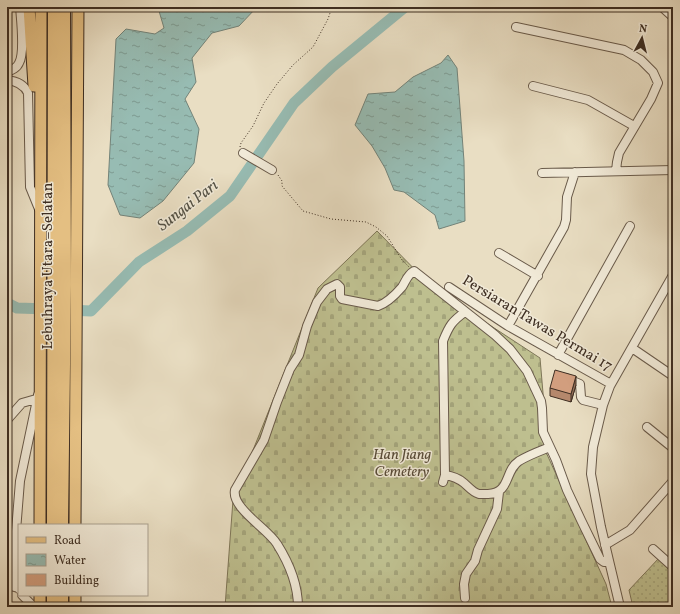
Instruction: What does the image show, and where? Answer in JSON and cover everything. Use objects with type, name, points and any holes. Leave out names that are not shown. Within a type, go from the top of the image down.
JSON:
[{"type":"highway","name":"Lebuhraya Utara–Selatan","points":[[54,7],[62,524]]},
{"type":"highway","name":"Lebuhraya Utara–Selatan","points":[[59,284],[64,7]]},
{"type":"highway","name":"Lebuhraya Utara–Selatan","points":[[53,524],[59,351]]},
{"type":"highway","points":[[53,596],[53,607]]},
{"type":"highway","points":[[62,596],[62,607]]},
{"type":"main road","points":[[28,7],[35,121],[41,150]]},
{"type":"main road","points":[[41,7],[40,214],[59,284]]},
{"type":"main road","points":[[75,524],[59,351],[59,284],[78,8]]},
{"type":"main road","points":[[40,524],[40,388],[59,351]]},
{"type":"main road","points":[[40,596],[40,607]]},
{"type":"main road","points":[[75,596],[75,607]]},
{"type":"street","points":[[7,72],[15,68],[22,55],[20,7]]},
{"type":"street","points":[[662,7],[673,17]]},
{"type":"street","points":[[516,27],[624,50],[641,60],[653,72],[658,83],[651,99],[619,153],[616,171]]},
{"type":"street","points":[[7,80],[21,84],[26,88],[28,93],[30,188],[40,214]]},
{"type":"street","points":[[533,86],[588,100],[634,126]]},
{"type":"street","points":[[243,153],[272,170]]},
{"type":"street","points":[[542,173],[673,170]]},
{"type":"street","points":[[508,326],[538,276],[564,227],[567,216],[567,203],[570,185],[574,172]]},
{"type":"street","points":[[558,355],[630,226]]},
{"type":"street","points":[[499,253],[538,276]]},
{"type":"street","points":[[298,607],[294,579],[278,545],[271,536],[239,505],[234,496],[235,490],[264,440],[290,369],[299,354],[314,308],[322,293],[337,284],[340,287],[340,296],[342,299],[378,306],[382,305],[398,291],[408,276],[414,272],[495,335],[510,349],[527,371],[542,408],[542,429],[567,490],[599,557],[602,561],[609,562]]},
{"type":"street","points":[[620,607],[605,546],[590,474],[593,447],[603,405],[611,384],[673,275]]},
{"type":"street","name":"Persiaran Tawas Permai 17","points":[[449,287],[508,326],[611,384]]},
{"type":"street","points":[[465,312],[455,318],[449,326],[443,341],[444,479],[457,478],[465,483],[473,492],[480,494],[493,494],[499,492]]},
{"type":"street","points":[[632,348],[673,376]]},
{"type":"street","points":[[559,375],[580,384],[581,397],[583,400],[603,405]]},
{"type":"street","points":[[18,586],[15,579],[14,556],[20,481],[36,399],[40,388]]},
{"type":"street","points":[[7,420],[22,403],[36,399]]},
{"type":"street","points":[[647,427],[673,448]]},
{"type":"street","points":[[465,598],[464,584],[466,574],[475,561],[478,550],[497,509],[499,492],[512,468],[519,461],[550,447]]},
{"type":"street","points":[[605,546],[630,530],[673,481]]},
{"type":"street","points":[[653,549],[673,567]]},
{"type":"street","points":[[7,585],[18,590]]},
{"type":"street","points":[[24,596],[34,607]]},
{"type":"path","points":[[243,153],[240,150],[241,143],[253,126],[267,99],[284,76],[312,47],[328,19],[332,7]]},
{"type":"path","points":[[272,170],[278,175],[282,181],[282,186],[301,210],[331,219],[370,223],[387,236],[402,260],[414,272]]},
{"type":"green space","name":"Han Jiang Cemetery","points":[[377,231],[433,288],[540,358],[545,450],[606,584],[612,607],[225,607],[233,500],[318,288]]},
{"type":"green space","points":[[659,558],[673,570],[673,607],[633,607],[629,590]]},
{"type":"water","points":[[167,7],[257,7],[239,26],[212,33],[192,58],[196,82],[185,99],[199,129],[194,163],[163,201],[140,218],[120,215],[108,185],[116,39],[126,29],[155,34],[164,28],[159,11]]},
{"type":"water","points":[[448,55],[457,68],[464,161],[465,221],[439,229],[435,215],[404,192],[394,190],[385,168],[372,146],[355,125],[368,94],[395,92],[413,77],[441,63]]},
{"type":"building","points":[[555,370],[576,376],[571,394],[550,388]]},
{"type":"waterway","name":"Sungai Pari","points":[[68,310],[91,311],[139,262],[187,231],[230,196],[294,103],[332,67],[405,7]]},
{"type":"waterway","name":"Sungai Pari","points":[[7,303],[17,308],[49,309]]}]
